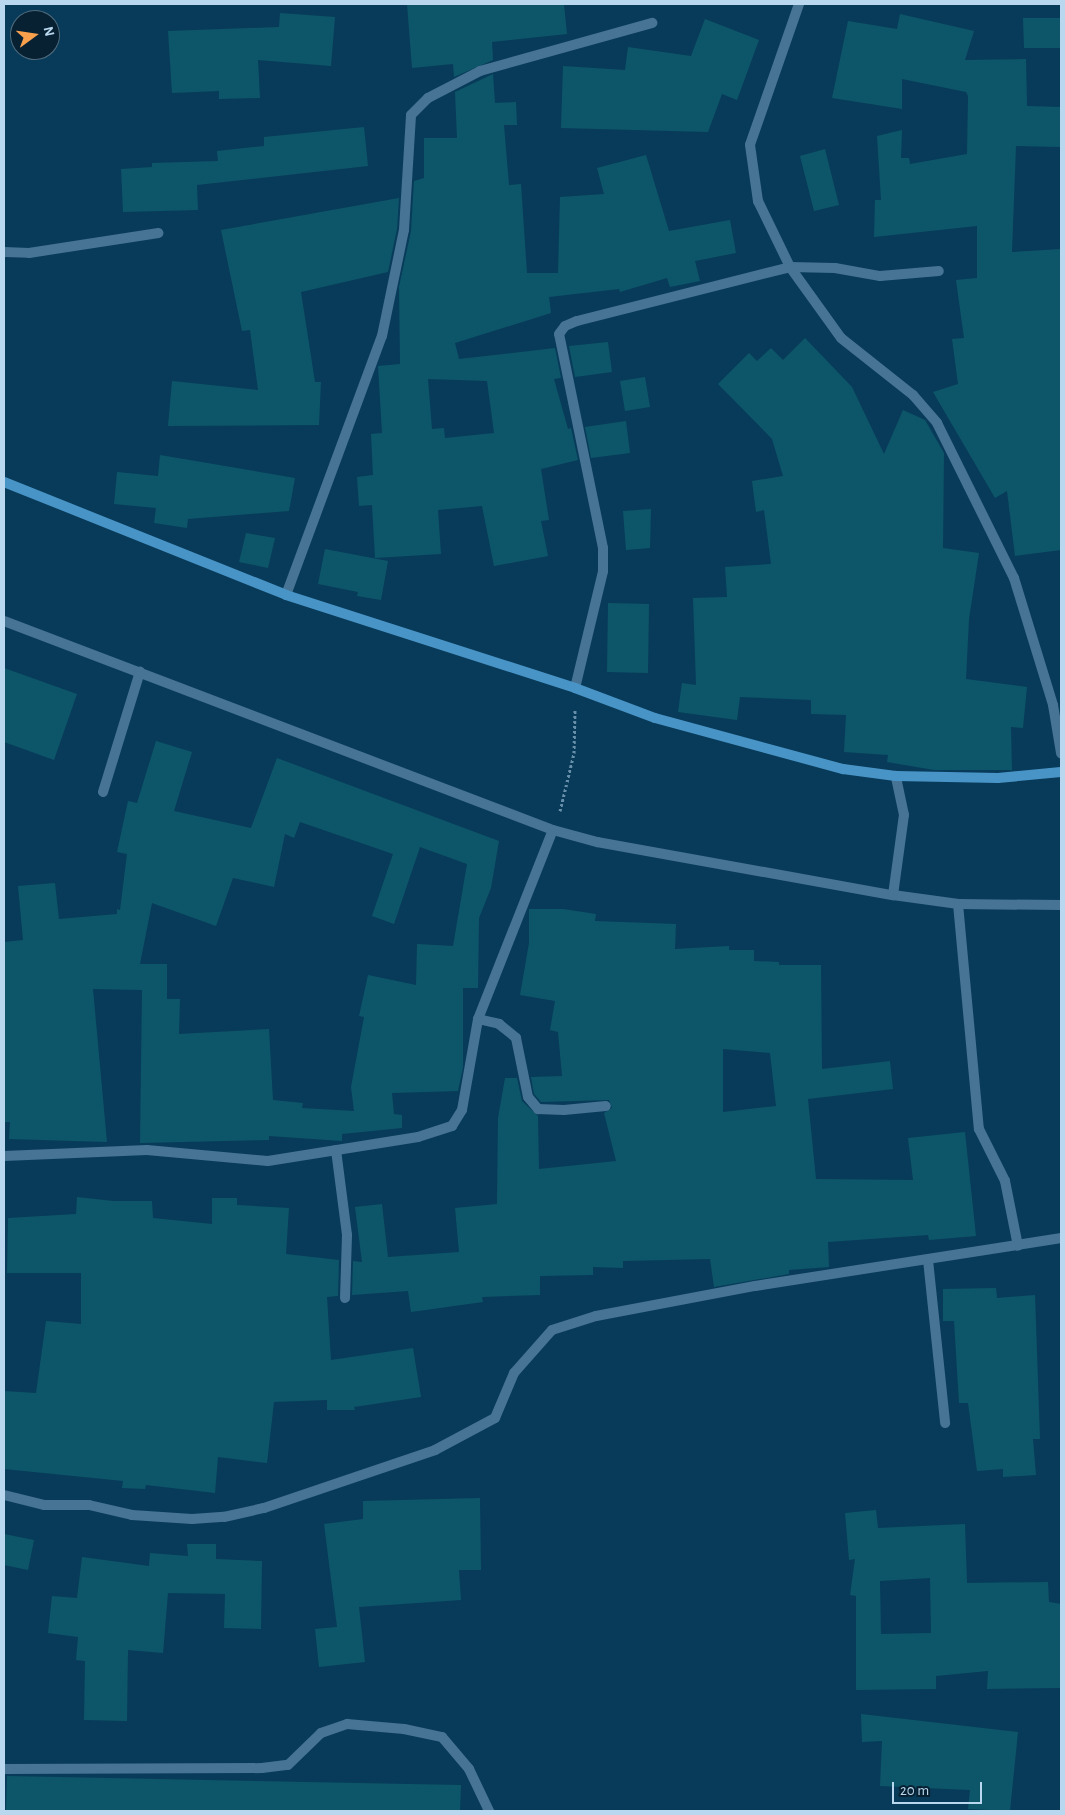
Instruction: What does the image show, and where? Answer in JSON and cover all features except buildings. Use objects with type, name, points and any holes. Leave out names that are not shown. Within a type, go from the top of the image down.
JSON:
[{"type":"street","points":[[799,4],[750,145],[758,201],[790,266],[841,338],[913,395],[937,423],[1014,578],[1053,705],[1061,752]]},
{"type":"street","points":[[286,595],[382,336],[404,230],[411,115],[428,98],[480,72],[652,23]]},
{"type":"street","points":[[4,252],[29,253],[158,233]]},
{"type":"street","points":[[575,688],[603,571],[603,548],[559,334],[569,324],[596,316],[790,266],[835,268],[880,276],[939,271]]},
{"type":"street","points":[[4,482],[286,595],[575,688],[655,718],[843,770],[896,776],[998,778],[1061,772]]},
{"type":"street","points":[[4,621],[553,830],[597,842],[893,895],[958,904],[1061,905]]},
{"type":"street","points":[[103,792],[140,672]]},
{"type":"street","points":[[893,895],[899,870],[904,815],[896,776]]},
{"type":"street","points":[[4,1156],[147,1150],[268,1162],[418,1137],[452,1126],[462,1110],[478,1019],[553,830]]},
{"type":"street","points":[[958,904],[979,1129],[1005,1180],[1018,1246]]},
{"type":"street","points":[[478,1019],[499,1024],[516,1038],[528,1097],[538,1109],[564,1110],[606,1106]]},
{"type":"street","points":[[336,1150],[347,1235],[345,1298]]},
{"type":"street","points":[[4,1495],[44,1505],[89,1506],[132,1515],[192,1519],[224,1517],[264,1508],[435,1450],[495,1418],[514,1373],[552,1330],[596,1316],[755,1286],[1061,1238]]},
{"type":"street","points":[[928,1260],[945,1422]]},
{"type":"street","points":[[4,1769],[262,1768],[288,1765],[321,1733],[347,1724],[404,1729],[442,1737],[469,1769],[489,1811]]},
{"type":"path","points":[[562,805],[574,753],[575,688]]}]
